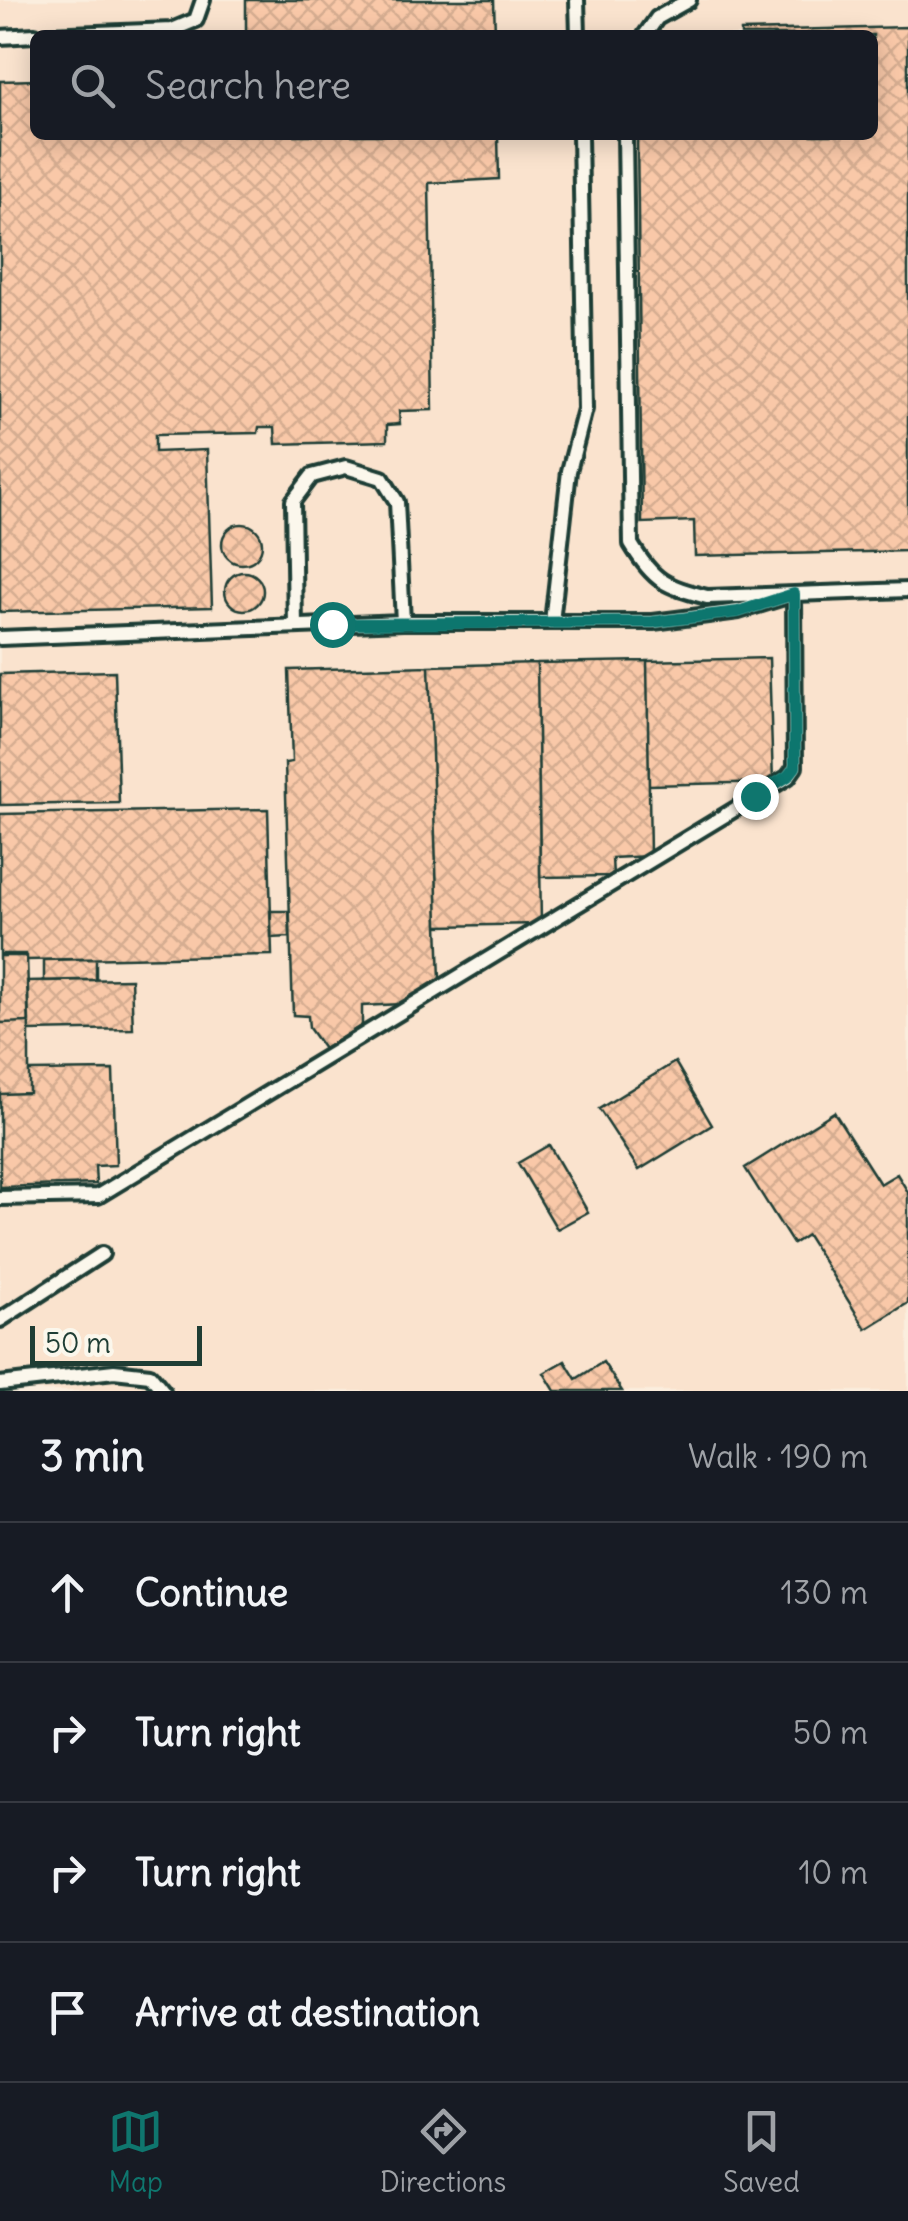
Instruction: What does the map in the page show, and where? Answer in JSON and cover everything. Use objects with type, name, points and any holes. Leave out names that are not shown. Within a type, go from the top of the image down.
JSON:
[{"type":"lane","points":[[172,30],[196,20],[203,0]]},
{"type":"lane","points":[[577,0],[578,30]]},
{"type":"lane","points":[[648,30],[657,18],[689,0]]},
{"type":"lane","points":[[0,37],[30,36]]},
{"type":"lane","points":[[552,622],[569,472],[585,409],[580,140]]},
{"type":"lane","points":[[624,140],[631,544],[649,574],[678,590],[707,597],[908,590]]},
{"type":"lane","points":[[296,626],[293,500],[312,476],[346,467],[382,478],[397,502],[403,622]]},
{"type":"lane","points":[[0,638],[403,622],[653,622],[738,612],[794,594]]},
{"type":"lane","points":[[0,1198],[98,1196],[788,776],[795,767],[794,594]]},
{"type":"lane","points":[[0,1320],[102,1254]]},
{"type":"lane","points":[[0,1384],[114,1371],[150,1375],[163,1391]]},
{"type":"shaded area","points":[[0,0],[908,0],[908,1391],[0,1391]]},
{"type":"building","points":[[246,0],[494,0],[495,30],[246,30]]},
{"type":"building","points":[[908,27],[908,551],[695,556],[694,521],[642,523],[637,140],[878,140],[878,30],[783,30]]},
{"type":"building","points":[[30,80],[30,140],[498,140],[499,179],[429,183],[433,410],[399,411],[400,424],[387,425],[387,441],[276,444],[275,427],[259,427],[258,433],[155,435],[155,452],[207,450],[212,607],[0,612],[0,81]]},
{"type":"building","points":[[242,524],[256,530],[262,544],[256,558],[242,564],[228,558],[222,544],[228,530]]},
{"type":"building","points":[[244,572],[258,577],[263,591],[258,605],[244,610],[230,605],[225,591],[230,577]]},
{"type":"building","points":[[769,658],[773,782],[649,785],[647,661]]},
{"type":"building","points":[[647,661],[650,856],[612,858],[613,876],[540,877],[537,663]]},
{"type":"building","points":[[537,663],[541,924],[438,926],[429,666]]},
{"type":"building","points":[[429,666],[440,980],[401,1004],[362,1006],[362,1025],[324,1049],[309,1028],[308,1016],[293,1015],[285,763],[292,762],[289,670]]},
{"type":"building","points":[[115,671],[119,803],[0,805],[0,674]]},
{"type":"building","points":[[268,809],[272,955],[27,960],[26,954],[0,954],[0,814]]},
{"type":"building","points":[[270,911],[289,911],[290,937],[271,938]]},
{"type":"building","points":[[0,956],[27,956],[29,1022],[0,1023]]},
{"type":"building","points":[[96,959],[96,980],[44,981],[44,960]]},
{"type":"building","points":[[131,979],[133,1029],[29,1031],[27,981]]},
{"type":"building","points":[[29,1022],[29,1093],[0,1094],[0,1023]]},
{"type":"building","points":[[675,1062],[712,1125],[639,1170],[599,1109]]},
{"type":"building","points":[[113,1070],[116,1165],[95,1166],[96,1184],[0,1187],[0,1094],[29,1093],[29,1071]]},
{"type":"building","points":[[834,1112],[880,1184],[897,1174],[908,1192],[908,1303],[866,1329],[807,1235],[793,1244],[745,1168]]},
{"type":"building","points":[[549,1145],[588,1212],[557,1229],[518,1163]]},
{"type":"building","points":[[565,1361],[576,1379],[603,1362],[622,1391],[555,1391],[544,1373]]},
{"type":"route","points":[[332,624],[653,622],[738,612],[794,594],[795,767],[788,776],[755,796]]}]
